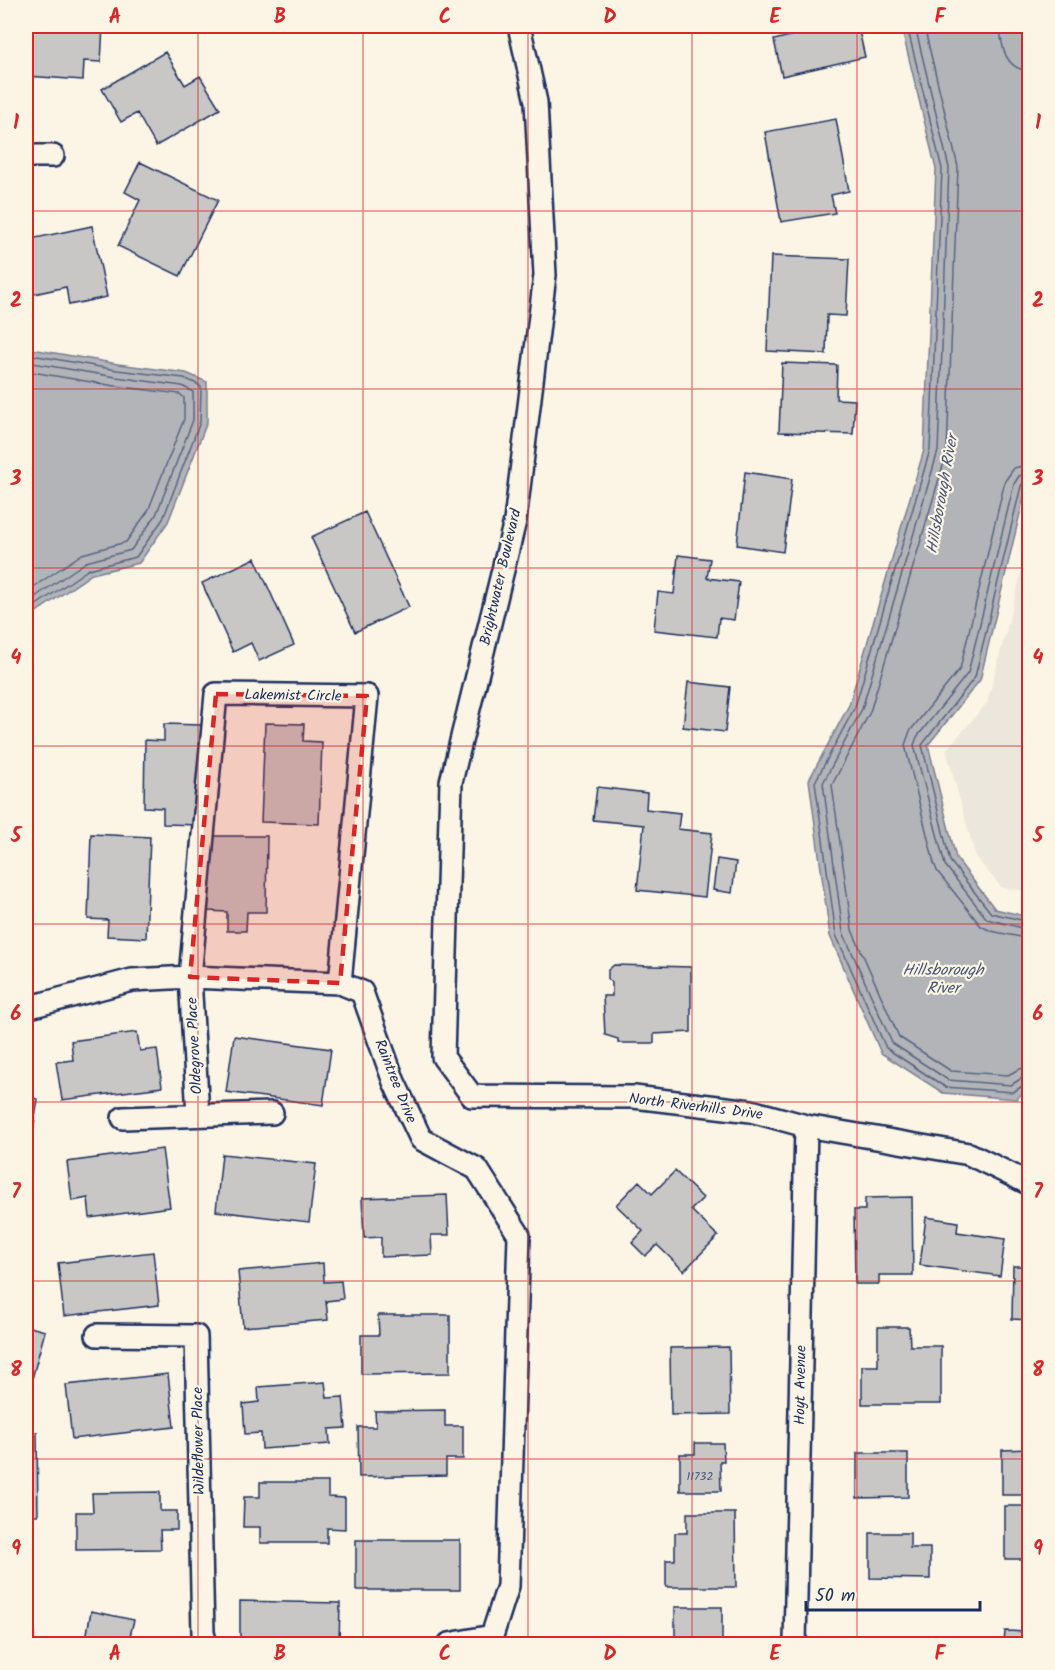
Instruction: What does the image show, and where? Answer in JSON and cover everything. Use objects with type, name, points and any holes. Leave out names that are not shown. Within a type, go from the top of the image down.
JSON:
[{"type":"street","name":"Brightwater Boulevard","points":[[443,1057],[451,782],[515,521],[544,275],[536,102],[519,26]]},
{"type":"street","points":[[26,156],[53,156]]},
{"type":"street","name":"Lakemist Circle","points":[[190,977],[216,694],[367,696],[340,983]]},
{"type":"street","name":"Raintree Drive","points":[[26,1008],[132,980],[190,977],[340,983],[362,992],[394,1082],[421,1139],[477,1169],[519,1235],[508,1586],[492,1640],[449,1644]]},
{"type":"street","name":"Oldegrove Place","points":[[190,977],[198,1115]]},
{"type":"street","name":"North Riverhills Drive","points":[[443,1057],[472,1096],[634,1097],[751,1111],[806,1126],[969,1154],[1029,1184]]},
{"type":"street","points":[[123,1118],[272,1113]]},
{"type":"street","name":"Hoyt Avenue","points":[[795,1644],[806,1126]]},
{"type":"street","name":"Wildeflower Place","points":[[97,1335],[196,1336],[203,1633],[206,1644]]},
{"type":"highlighted area","points":[[216,694],[367,696],[340,983],[190,977]]},
{"type":"shaded area","points":[[1029,544],[1030,888],[1026,891],[1002,888],[976,858],[946,750],[987,703]]},
{"type":"water","name":"Hillsborough River","points":[[901,26],[1022,26],[1029,62],[1029,476],[980,680],[928,745],[956,858],[995,909],[1029,917],[1029,1088],[1016,1099],[943,1093],[881,1053],[830,936],[809,780],[849,705],[924,450],[936,169]]},
{"type":"water","points":[[26,348],[186,373],[207,382],[207,422],[168,522],[139,563],[92,574],[26,619]]},
{"type":"building","points":[[26,26],[103,26],[101,62],[84,61],[83,80],[26,76]]},
{"type":"building","points":[[788,26],[858,26],[865,57],[782,76],[774,40],[790,36]]},
{"type":"building","points":[[165,52],[185,85],[200,76],[220,109],[156,146],[137,113],[121,122],[102,89]]},
{"type":"building","points":[[836,119],[849,191],[831,195],[835,213],[781,222],[765,132]]},
{"type":"building","points":[[140,162],[218,200],[180,276],[118,246],[140,200],[125,192]]},
{"type":"building","points":[[92,226],[107,297],[69,305],[66,287],[29,295],[26,280],[26,240]]},
{"type":"building","points":[[771,256],[849,259],[846,316],[827,315],[826,354],[767,351]]},
{"type":"building","points":[[782,363],[837,365],[836,399],[855,400],[853,434],[779,432]]},
{"type":"building","points":[[745,472],[792,479],[783,552],[737,545]]},
{"type":"building","points":[[365,512],[409,607],[355,632],[311,537]]},
{"type":"building","points":[[678,555],[710,559],[707,578],[739,582],[734,620],[719,618],[717,637],[654,630],[658,592],[674,594]]},
{"type":"building","points":[[255,558],[294,645],[259,661],[251,643],[233,652],[202,583]]},
{"type":"building","points":[[688,682],[730,687],[725,732],[683,727]]},
{"type":"building","points":[[265,723],[304,724],[303,741],[322,742],[319,824],[261,822]]},
{"type":"building","points":[[164,724],[202,725],[201,825],[163,824],[163,808],[144,807],[145,740],[164,741]]},
{"type":"building","points":[[597,787],[647,793],[646,809],[680,813],[678,829],[712,833],[705,897],[637,890],[644,825],[593,820]]},
{"type":"building","points":[[91,834],[150,837],[146,938],[107,936],[108,920],[88,919]]},
{"type":"building","points":[[209,836],[267,836],[266,912],[247,912],[246,931],[227,931],[227,912],[208,911]]},
{"type":"building","points":[[717,859],[736,862],[732,893],[713,890]]},
{"type":"building","points":[[614,965],[691,967],[691,1032],[654,1034],[654,1043],[618,1043],[618,1039],[605,1035],[603,996],[612,996],[612,983],[608,979],[608,970]]},
{"type":"building","points":[[137,1032],[140,1051],[157,1049],[162,1087],[62,1100],[56,1062],[73,1060],[71,1041]]},
{"type":"building","points":[[234,1036],[331,1049],[323,1105],[226,1092]]},
{"type":"building","points":[[26,1097],[38,1099],[32,1137],[26,1135]]},
{"type":"building","points":[[162,1149],[170,1207],[90,1218],[88,1198],[72,1201],[67,1162]]},
{"type":"building","points":[[222,1154],[316,1164],[309,1222],[216,1211]]},
{"type":"building","points":[[675,1171],[703,1198],[691,1210],[718,1236],[684,1271],[657,1245],[645,1256],[632,1243],[643,1231],[616,1205],[639,1181],[652,1194]]},
{"type":"building","points":[[447,1195],[449,1235],[431,1235],[432,1255],[381,1257],[381,1237],[364,1238],[362,1198]]},
{"type":"building","points":[[912,1197],[913,1275],[879,1275],[879,1284],[855,1284],[854,1210],[865,1210],[865,1198]]},
{"type":"building","points":[[926,1217],[958,1222],[957,1232],[1005,1239],[1000,1276],[920,1265]]},
{"type":"building","points":[[153,1252],[159,1305],[64,1316],[58,1263]]},
{"type":"building","points":[[323,1263],[324,1282],[341,1281],[343,1299],[326,1301],[328,1320],[243,1327],[238,1271]]},
{"type":"building","points":[[1013,1266],[1030,1266],[1030,1320],[1012,1319]]},
{"type":"building","points":[[378,1315],[450,1315],[450,1373],[361,1374],[361,1335],[379,1335]]},
{"type":"building","points":[[26,1326],[45,1331],[26,1401]]},
{"type":"building","points":[[878,1327],[909,1327],[910,1346],[941,1346],[941,1404],[862,1404],[862,1366],[878,1366]]},
{"type":"building","points":[[729,1347],[730,1414],[671,1415],[670,1348]]},
{"type":"building","points":[[168,1374],[174,1427],[72,1439],[66,1385]]},
{"type":"building","points":[[325,1382],[327,1398],[343,1397],[346,1428],[329,1429],[330,1444],[262,1449],[261,1433],[245,1434],[243,1404],[259,1402],[258,1387]]},
{"type":"building","points":[[445,1410],[445,1426],[463,1426],[463,1459],[446,1459],[446,1475],[359,1477],[358,1427],[376,1427],[375,1411]]},
{"type":"building","points":[[26,1432],[37,1432],[38,1515],[26,1515]]},
{"type":"building","points":[[695,1443],[723,1443],[724,1461],[720,1461],[721,1491],[680,1491],[680,1454],[695,1454]]},
{"type":"building","points":[[1030,1449],[1030,1495],[1002,1495],[1002,1450]]},
{"type":"building","points":[[857,1453],[908,1453],[908,1497],[857,1498]]},
{"type":"building","points":[[260,1482],[328,1482],[328,1497],[345,1498],[345,1529],[327,1528],[327,1543],[260,1543],[260,1527],[243,1527],[244,1497],[260,1497]]},
{"type":"building","points":[[160,1492],[160,1511],[177,1511],[177,1530],[160,1530],[161,1549],[76,1550],[76,1512],[93,1512],[92,1493]]},
{"type":"building","points":[[1005,1506],[1030,1506],[1030,1559],[1005,1559]]},
{"type":"building","points":[[687,1513],[735,1513],[736,1587],[666,1587],[666,1560],[675,1560],[675,1533],[687,1533]]},
{"type":"building","points":[[870,1533],[910,1533],[910,1548],[930,1548],[930,1579],[870,1578]]},
{"type":"building","points":[[356,1540],[460,1540],[460,1590],[356,1590]]},
{"type":"building","points":[[26,1555],[33,1555],[34,1644],[26,1644]]},
{"type":"building","points":[[240,1601],[340,1603],[339,1644],[240,1644]]},
{"type":"building","points":[[675,1607],[722,1607],[722,1644],[675,1644]]},
{"type":"building","points":[[91,1611],[134,1620],[128,1644],[85,1644]]},
{"type":"building","points":[[1005,1631],[1030,1632],[1030,1644],[1004,1644]]}]
